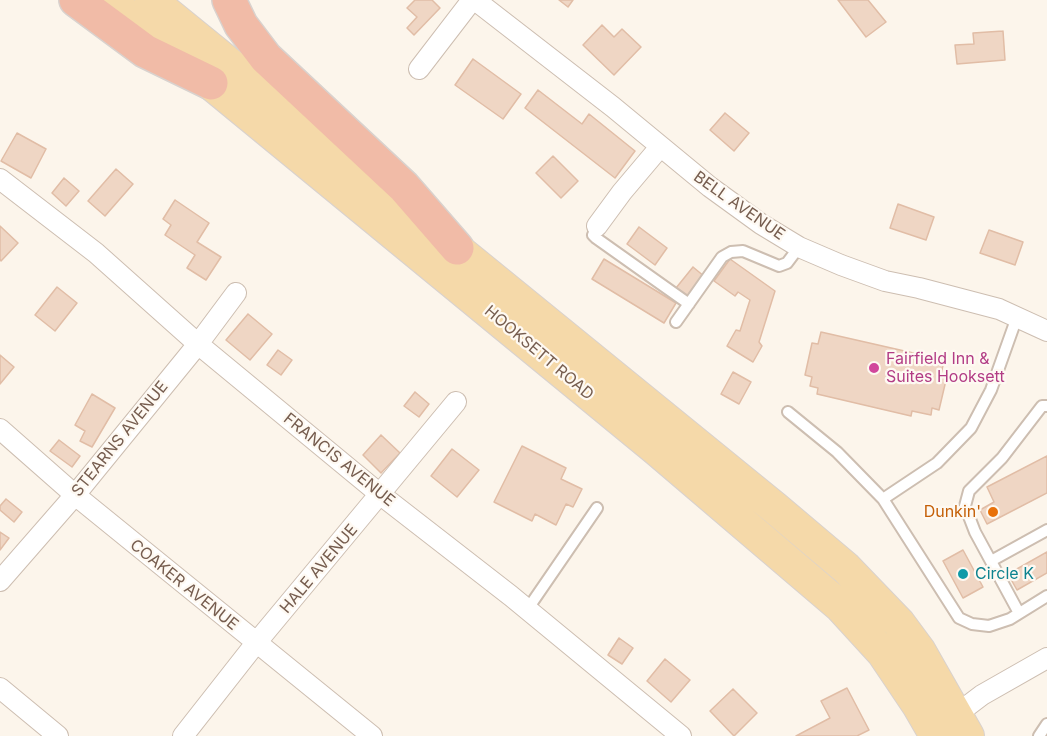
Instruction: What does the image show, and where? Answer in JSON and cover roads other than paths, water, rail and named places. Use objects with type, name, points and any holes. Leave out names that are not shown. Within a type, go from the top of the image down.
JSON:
[{"type":"highway","points":[[76,0],[145,51],[211,83]]},
{"type":"highway","points":[[229,0],[241,25],[266,58],[404,187],[457,248]]},
{"type":"main road","name":"HOOKSETT ROAD","points":[[109,0],[657,450],[840,606],[883,653],[936,736]]},
{"type":"main road","name":"HOOKSETT ROAD","points":[[151,0],[846,568],[899,623],[920,650],[963,725]]},
{"type":"street","points":[[419,69],[474,0]]},
{"type":"street","name":"BELL AVENUE","points":[[474,0],[613,106],[660,147],[727,199],[761,224],[799,247],[885,281],[999,309],[1047,330]]},
{"type":"street","points":[[597,226],[660,147]]},
{"type":"street","name":"FRANCIS AVENUE","points":[[0,179],[96,253],[198,344],[381,495],[528,610],[681,736]]},
{"type":"street","name":"STEARNS AVENUE","points":[[0,581],[75,495],[198,344],[236,293]]},
{"type":"street","name":"HALE AVENUE","points":[[183,736],[456,402]]},
{"type":"street","name":"COAKER AVENUE","points":[[0,429],[75,495],[372,736]]},
{"type":"street","points":[[963,725],[982,695],[1047,658]]},
{"type":"street","points":[[0,688],[58,736]]},
{"type":"lane","points":[[597,226],[592,235],[689,304]]},
{"type":"lane","points":[[676,322],[722,258],[731,252],[743,251],[779,266],[787,263],[799,247]]},
{"type":"lane","points":[[883,499],[937,463],[971,428],[991,390],[1017,317]]},
{"type":"lane","points":[[1019,613],[975,532],[965,506],[969,491],[1002,458],[1042,406],[1047,406]]},
{"type":"lane","points":[[788,412],[837,452],[883,499],[959,618],[972,624],[989,626],[1019,613],[1047,596]]},
{"type":"lane","points":[[528,610],[597,508]]},
{"type":"lane","points":[[991,561],[1047,530]]},
{"type":"lane","points":[[1039,736],[1047,724]]},
{"type":"place","name":"Fairfield Inn & Suites Hooksett","points":[[874,368]]},
{"type":"place","name":"Dunkin'","points":[[993,512]]},
{"type":"place","name":"Circle K","points":[[963,574]]}]
